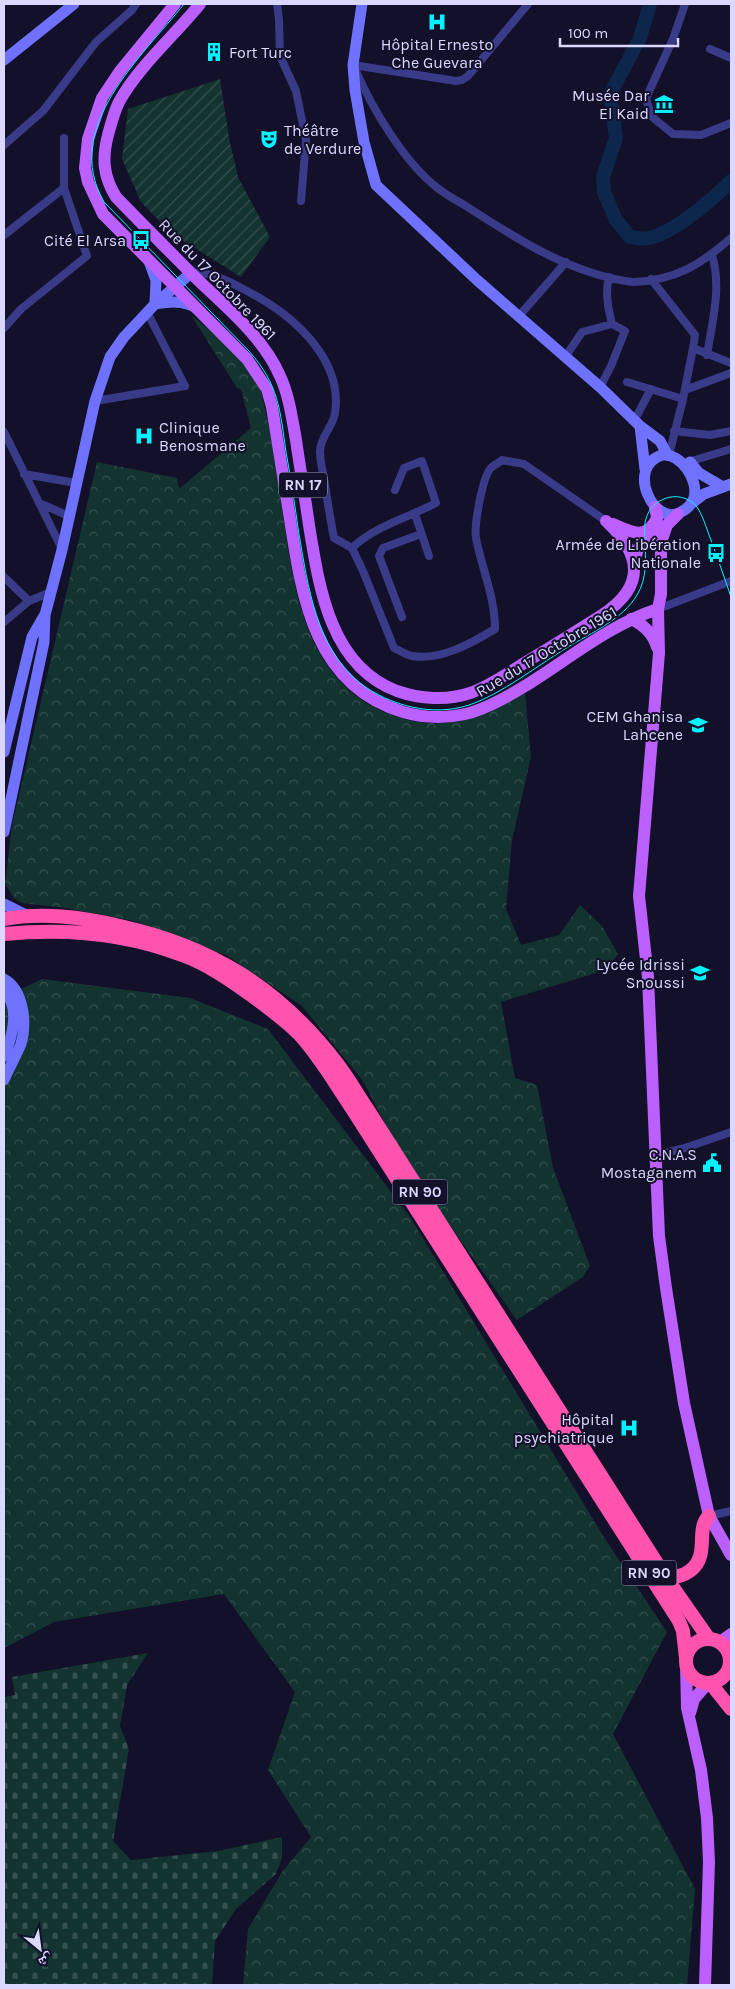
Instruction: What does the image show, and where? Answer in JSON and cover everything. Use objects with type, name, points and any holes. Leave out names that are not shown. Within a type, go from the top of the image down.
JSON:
[{"type":"highway","name":"RN 90","points":[[4,919],[26,915],[53,915],[100,921],[146,932],[183,944],[218,960],[248,977],[280,1002],[307,1029],[336,1063],[362,1102],[665,1576],[720,1638]]},
{"type":"highway","name":"RN 90","points":[[4,934],[62,931],[104,935],[183,955],[219,974],[270,1008],[298,1033],[321,1060],[679,1621],[683,1630],[686,1662]]},
{"type":"highway","points":[[665,1576],[676,1578],[694,1568],[699,1561],[702,1550],[703,1524],[708,1516]]},
{"type":"highway","points":[[709,1684],[722,1679],[731,1666],[728,1651],[720,1638],[703,1640],[692,1646],[686,1662],[693,1678],[709,1684],[731,1709]]},
{"type":"main road","points":[[4,60],[74,4]]},
{"type":"main road","points":[[169,39],[195,4]]},
{"type":"main road","name":"Rue du 17 Octobre 1961","points":[[200,4],[130,86],[120,101],[106,142],[104,170],[116,197],[258,341],[281,376],[291,413],[316,571],[324,601],[334,627],[356,663],[374,680],[408,695],[431,698],[458,696],[484,687],[611,609],[620,601],[633,577],[634,562],[638,549],[656,516]]},
{"type":"main road","points":[[362,4],[353,65],[355,90],[364,142],[376,185],[414,222],[600,387],[637,424],[660,441],[668,454],[686,462],[699,474],[727,485]]},
{"type":"main road","name":"Rue du 17 Octobre 1961","points":[[174,6],[110,84],[94,116],[86,154],[85,168],[88,182],[97,204],[112,224],[247,359],[267,389],[272,407],[296,562],[309,616],[322,645],[336,667],[351,684],[370,699],[393,709],[422,716],[450,716],[478,710],[506,696],[614,628],[630,619],[658,609]]},
{"type":"main road","points":[[149,261],[156,280],[151,308]]},
{"type":"main road","points":[[4,832],[44,642],[45,615],[62,550],[95,401],[110,357],[124,337],[174,286],[191,273]]},
{"type":"main road","points":[[151,308],[174,301],[188,303],[196,308]]},
{"type":"main road","points":[[637,424],[645,470],[646,488],[656,516],[654,595],[658,609]]},
{"type":"main road","points":[[645,470],[654,458],[668,454]]},
{"type":"main road","points":[[686,462],[695,491],[690,505]]},
{"type":"main road","points":[[691,477],[705,486],[727,485]]},
{"type":"main road","points":[[727,485],[704,494],[678,514],[667,525],[662,535],[661,594],[658,609],[659,653],[639,896],[648,978],[659,1236],[666,1288],[684,1403],[708,1516],[731,1555]]},
{"type":"main road","points":[[656,516],[678,514]]},
{"type":"main road","points":[[606,521],[636,534],[644,532],[651,527],[656,516]]},
{"type":"main road","points":[[606,521],[628,546],[634,562]]},
{"type":"main road","points":[[4,752],[32,636],[45,615]]},
{"type":"main road","points":[[630,619],[646,628],[652,635],[659,653]]},
{"type":"main road","points":[[4,904],[26,915]]},
{"type":"main road","points":[[4,979],[18,996],[23,1011],[23,1028],[21,1043],[4,1080]]},
{"type":"main road","points":[[4,991],[13,1006],[10,1039],[4,1056]]},
{"type":"main road","points":[[686,1662],[689,1720],[701,1770],[707,1828],[709,1862],[705,1985]]},
{"type":"main road","points":[[689,1720],[694,1699],[709,1684]]},
{"type":"street","points":[[4,145],[43,111],[96,42],[132,10],[136,4]]},
{"type":"street","points":[[277,4],[280,56],[296,91],[306,140],[301,201]]},
{"type":"street","points":[[353,65],[456,81],[462,80],[468,76],[528,4]]},
{"type":"street","points":[[685,4],[674,39],[646,98],[651,116],[673,134],[700,136],[731,122]]},
{"type":"street","points":[[710,49],[731,58]]},
{"type":"street","points":[[353,65],[365,92],[384,123],[409,159],[434,186],[493,223],[553,257],[598,275],[632,282],[675,276],[712,255],[731,238]]},
{"type":"street","points":[[4,328],[21,309],[87,256],[64,188],[64,138]]},
{"type":"street","points":[[4,235],[64,188]]},
{"type":"street","points":[[707,355],[717,296],[712,255]]},
{"type":"street","points":[[519,316],[566,262]]},
{"type":"street","points":[[191,273],[201,272],[228,281],[269,304],[308,335],[325,361],[336,393],[335,415],[322,439],[320,454],[334,538],[352,548],[394,648],[411,656],[432,656],[478,640],[496,629],[495,610],[476,535],[478,510],[490,469],[502,460],[524,464],[606,521]]},
{"type":"street","points":[[609,278],[607,296],[612,324]]},
{"type":"street","points":[[651,279],[694,335],[685,390],[668,454]]},
{"type":"street","points":[[95,401],[185,386],[151,308]]},
{"type":"street","points":[[566,356],[582,332],[612,324],[624,331],[611,366],[600,387]]},
{"type":"street","points":[[693,348],[731,363]]},
{"type":"street","points":[[685,390],[731,373]]},
{"type":"street","points":[[627,382],[683,399]]},
{"type":"street","points":[[637,424],[651,389]]},
{"type":"street","points":[[674,431],[710,434],[731,431]]},
{"type":"street","points":[[5,436],[62,550]]},
{"type":"street","points":[[686,462],[731,449]]},
{"type":"street","points":[[352,548],[363,538],[385,525],[436,504],[422,461],[404,468],[395,490]]},
{"type":"street","points":[[24,474],[76,483]]},
{"type":"street","points":[[39,503],[69,516]]},
{"type":"street","points":[[415,514],[428,556]]},
{"type":"street","points":[[402,617],[379,556],[383,548],[421,534]]},
{"type":"street","points":[[4,577],[29,601]]},
{"type":"street","points":[[658,609],[731,581]]},
{"type":"street","points":[[4,622],[29,601],[51,592]]},
{"type":"street","points":[[657,1155],[685,1148],[731,1132]]},
{"type":"street","points":[[708,1516],[731,1511]]},
{"type":"green space","points":[[220,79],[229,138],[238,177],[270,237],[241,277],[171,233],[141,202],[122,159],[128,109]]},
{"type":"green space","points":[[191,315],[233,352],[256,379],[263,400],[270,433],[288,551],[301,608],[311,634],[324,659],[340,681],[362,700],[389,714],[426,723],[460,721],[476,716],[492,710],[525,692],[531,757],[512,840],[506,909],[521,945],[559,935],[580,905],[602,926],[618,954],[611,963],[596,973],[501,1002],[515,1078],[537,1085],[553,1168],[590,1266],[583,1277],[517,1320],[439,1210],[386,1125],[363,1081],[302,1006],[226,955],[134,921],[66,908],[22,903],[14,898],[5,884],[12,825],[97,462],[177,478],[179,489],[251,428],[241,389],[237,388]]},
{"type":"green space","points":[[42,979],[190,998],[268,1029],[410,1217],[605,1539],[667,1632],[613,1734],[695,1889],[687,1985],[243,1985],[248,1929],[282,1872],[311,1837],[268,1770],[295,1692],[224,1594],[54,1622],[4,1648],[4,997]]},
{"type":"green space","points":[[148,1653],[127,1685],[120,1726],[129,1749],[113,1841],[131,1860],[218,1851],[282,1837],[282,1858],[276,1874],[236,1909],[215,1941],[212,1985],[4,1985],[4,1697],[15,1695],[12,1677]]},
{"type":"waterway","points":[[650,4],[640,38],[610,94],[616,138],[603,177],[604,192],[616,220],[630,237],[647,239],[659,235],[681,223],[731,181]]},
{"type":"tram line","points":[[184,4],[129,70],[112,95],[99,120],[92,147],[93,174],[104,202],[249,351],[267,375],[280,411],[306,574],[316,615],[333,652],[345,669],[372,691],[385,698],[412,707],[441,710],[455,708],[469,705],[494,694],[606,625],[631,604],[643,582],[646,562],[645,523],[647,515],[651,508],[668,497],[686,499],[699,510],[731,597]]},
{"type":"place","name":"Hôpital Ernesto Che Guevara","points":[[437,22]]},
{"type":"place","name":"Fort Turc","points":[[214,52]]},
{"type":"place","name":"Musée Dar El Kaid","points":[[664,104]]},
{"type":"place","name":"Théâtre de Verdure","points":[[269,139]]},
{"type":"place","name":"Cité El Arsa","points":[[141,240]]},
{"type":"place","name":"Clinique Benosmane","points":[[144,436]]},
{"type":"place","name":"Armée de Libération Nationale","points":[[716,553]]},
{"type":"place","name":"CEM Ghanisa Lahcene","points":[[698,725]]},
{"type":"place","name":"Lycée Idrissi Snoussi","points":[[700,973]]},
{"type":"place","name":"C.N.A.S Mostaganem","points":[[712,1163]]},
{"type":"place","name":"Hôpital psychiatrique","points":[[629,1428]]}]
